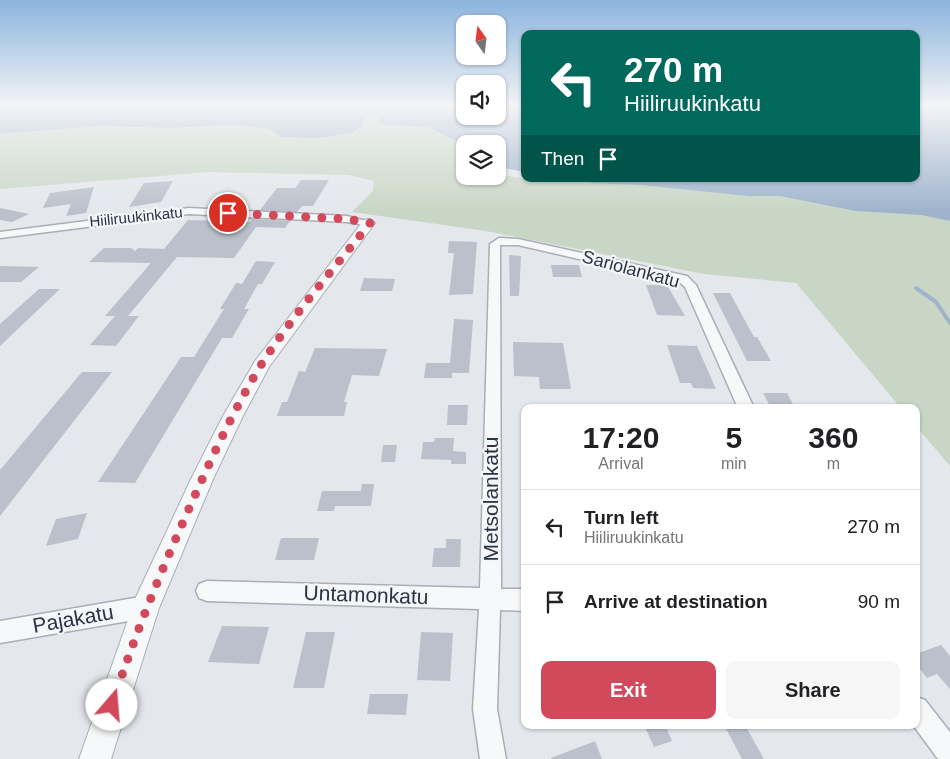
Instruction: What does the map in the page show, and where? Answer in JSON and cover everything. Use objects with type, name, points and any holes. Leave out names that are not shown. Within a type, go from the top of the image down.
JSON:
[{"type":"street","name":"Hiiliruukinkatu","points":[[0,235],[132,215],[189,211],[347,219],[370,223]]},
{"type":"street","points":[[95,759],[146,607],[203,476],[261,365],[370,223]]},
{"type":"street","name":"Hiiliruukinkatu","points":[[0,229],[22,232]]},
{"type":"street","name":"Sariolankatu","points":[[499,241],[518,242],[683,279],[690,285],[744,404]]},
{"type":"street","name":"Metsolankatu","points":[[493,759],[485,709],[490,599],[493,249],[499,241]]},
{"type":"street","name":"Untamonkatu","points":[[207,591],[521,600]]},
{"type":"street","name":"Pajakatu","points":[[0,632],[146,607]]},
{"type":"street","points":[[920,714],[950,753]]},
{"type":"green space","points":[[0,140],[453,140],[456,142],[456,185],[506,185],[506,175],[521,178],[521,182],[588,182],[640,185],[758,196],[780,196],[882,213],[907,212],[925,214],[950,221],[950,466],[920,431],[920,404],[897,404],[796,283],[704,274],[486,231],[352,212],[373,191],[374,181],[349,175],[209,172],[0,189]]},
{"type":"water","points":[[506,140],[521,140],[521,171],[506,168]]},
{"type":"water","points":[[920,140],[950,140],[950,221],[921,215],[856,211],[780,196],[749,196],[640,185],[588,182],[920,182]]},
{"type":"building","points":[[301,180],[329,180],[313,206],[302,206],[297,212],[260,210],[277,188],[295,188]]},
{"type":"building","points":[[173,181],[161,202],[129,207],[144,183]]},
{"type":"building","points":[[94,187],[86,213],[66,216],[71,204],[43,208],[50,193]]},
{"type":"building","points":[[0,208],[29,214],[12,222],[0,220]]},
{"type":"building","points":[[252,219],[290,221],[285,228],[256,227],[234,258],[177,257],[128,316],[139,316],[116,346],[90,345],[115,316],[105,316],[151,263],[89,262],[104,248],[131,248],[135,251],[138,248],[164,249],[188,220],[250,222]]},
{"type":"building","points":[[449,241],[477,242],[473,294],[449,295],[454,253],[448,253]]},
{"type":"building","points":[[509,255],[521,256],[519,296],[510,296]]},
{"type":"building","points":[[256,261],[275,262],[262,284],[258,284],[244,309],[249,309],[232,338],[222,338],[135,483],[98,482],[181,357],[194,357],[224,309],[220,309],[236,283],[242,284]]},
{"type":"building","points":[[551,265],[579,265],[582,277],[553,277]]},
{"type":"building","points":[[0,266],[39,267],[21,282],[0,282]]},
{"type":"building","points":[[364,278],[395,279],[392,291],[360,291]]},
{"type":"building","points":[[646,285],[667,285],[685,316],[657,315]]},
{"type":"building","points":[[39,289],[60,289],[0,346],[0,324]]},
{"type":"building","points":[[713,293],[730,293],[754,337],[757,337],[771,361],[747,361]]},
{"type":"building","points":[[454,319],[473,320],[469,373],[452,373],[452,378],[424,378],[426,363],[450,363]]},
{"type":"building","points":[[513,342],[563,343],[571,389],[540,389],[539,377],[514,376]]},
{"type":"building","points":[[667,345],[697,346],[716,389],[693,388],[691,383],[680,383]]},
{"type":"building","points":[[315,348],[387,349],[379,376],[352,375],[344,402],[347,402],[344,416],[277,416],[282,402],[287,402],[299,371],[305,372]]},
{"type":"building","points":[[82,372],[112,372],[0,516],[0,470]]},
{"type":"building","points":[[763,393],[787,393],[793,404],[769,404]]},
{"type":"building","points":[[448,405],[468,405],[467,425],[447,425]]},
{"type":"building","points":[[435,438],[454,438],[453,451],[466,452],[466,464],[451,464],[451,460],[421,459],[423,442],[434,442]]},
{"type":"building","points":[[383,445],[397,445],[395,462],[381,462]]},
{"type":"building","points":[[362,484],[374,484],[371,506],[335,506],[334,511],[317,511],[322,491],[361,491]]},
{"type":"building","points":[[87,513],[78,539],[46,546],[56,519]]},
{"type":"building","points":[[281,538],[319,538],[314,560],[275,560]]},
{"type":"building","points":[[446,539],[461,539],[460,567],[432,567],[434,548],[446,548]]},
{"type":"building","points":[[222,626],[269,627],[259,664],[208,662]]},
{"type":"building","points":[[306,632],[335,632],[324,688],[293,688]]},
{"type":"building","points":[[421,632],[453,633],[450,681],[417,680]]},
{"type":"building","points":[[941,645],[950,656],[950,689],[937,674],[927,678],[920,669],[920,653]]},
{"type":"building","points":[[370,694],[408,694],[406,715],[367,714]]},
{"type":"building","points":[[646,729],[667,729],[672,741],[654,747]]},
{"type":"building","points":[[726,729],[747,729],[764,759],[742,759]]},
{"type":"building","points":[[595,741],[602,759],[551,759],[551,758]]},
{"type":"waterway","points":[[916,288],[936,302],[950,323]]},
{"type":"route","points":[[112,705],[146,607],[203,476],[233,416],[261,365],[304,306],[370,223],[347,219],[228,213]]}]
